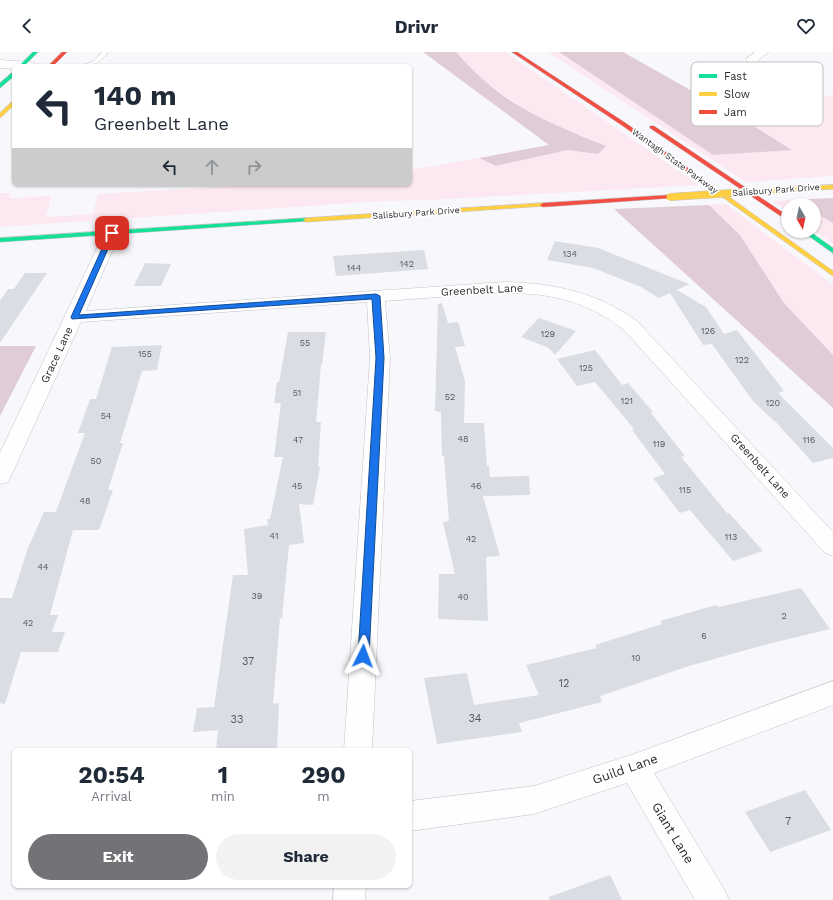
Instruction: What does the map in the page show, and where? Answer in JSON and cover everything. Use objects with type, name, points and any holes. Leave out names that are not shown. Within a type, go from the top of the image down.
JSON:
[{"type":"main road","points":[[24,64],[36,52]]},
{"type":"main road","points":[[52,64],[65,52]]},
{"type":"main road","name":"Wantagh State Parkway","points":[[514,52],[625,126],[833,274]]},
{"type":"main road","points":[[0,86],[12,75]]},
{"type":"main road","points":[[0,116],[12,104]]},
{"type":"main road","name":"Wantagh State Parkway","points":[[645,122],[781,214]]},
{"type":"main road","name":"Salisbury Park Drive","points":[[0,240],[833,187]]},
{"type":"main road","points":[[815,238],[833,251]]},
{"type":"street","points":[[752,62],[752,59],[763,52]]},
{"type":"street","points":[[0,64],[12,65]]},
{"type":"street","name":"Grace Lane","points":[[0,476],[112,233]]},
{"type":"street","name":"Greenbelt Lane","points":[[74,317],[525,287],[566,293],[611,311],[630,325],[833,547]]},
{"type":"street","points":[[358,748],[380,358],[376,296]]},
{"type":"street","name":"Guild Lane","points":[[412,816],[534,800],[634,767],[833,693]]},
{"type":"street","name":"Giant Lane","points":[[634,767],[713,900]]},
{"type":"street","points":[[349,900],[350,888]]},
{"type":"lane","points":[[90,64],[96,62],[106,52]]},
{"type":"shaded area","points":[[423,52],[456,52],[496,90],[522,108],[606,146],[598,154],[568,150],[496,166],[479,158],[549,145]]},
{"type":"shaded area","points":[[456,52],[505,52],[699,185],[430,200],[382,201],[0,227],[0,193],[10,193],[9,198],[51,196],[46,217],[93,214],[98,194],[234,186],[412,186],[412,170],[479,158],[496,166],[568,150],[598,154],[606,146],[546,120],[517,104],[491,85]]},
{"type":"shaded area","points":[[548,52],[559,52],[713,155],[791,149],[753,126],[823,126],[823,97],[833,95],[833,176],[746,182]]},
{"type":"shaded area","points":[[559,52],[623,52],[691,90],[691,126],[754,126],[792,150],[713,155]]},
{"type":"shaded area","points":[[821,198],[833,198],[833,223],[821,216]]},
{"type":"shaded area","points":[[772,201],[781,201],[781,207]]},
{"type":"shaded area","points":[[726,204],[833,285],[833,355],[784,303],[740,235],[709,205]]},
{"type":"shaded area","points":[[709,205],[740,235],[784,303],[833,355],[833,408],[614,209]]},
{"type":"shaded area","points":[[821,216],[833,223],[833,244],[821,235]]},
{"type":"shaded area","points":[[0,346],[36,346],[0,416]]},
{"type":"building","points":[[555,241],[598,248],[689,284],[677,290],[706,307],[724,334],[737,330],[784,391],[778,393],[833,448],[833,458],[813,463],[775,421],[753,401],[712,344],[703,345],[670,293],[659,298],[641,287],[593,268],[547,260]]},
{"type":"building","points":[[424,250],[428,269],[336,276],[333,256]]},
{"type":"building","points":[[145,263],[171,264],[161,286],[134,286]]},
{"type":"building","points":[[25,273],[47,273],[0,343],[0,301],[8,289],[14,289]]},
{"type":"building","points":[[442,303],[448,323],[458,322],[465,346],[455,347],[465,381],[464,423],[484,423],[487,466],[489,466],[490,477],[529,476],[530,495],[483,496],[500,556],[486,557],[488,621],[438,619],[439,574],[455,574],[443,522],[449,521],[444,456],[442,456],[441,412],[435,411],[438,304]]},
{"type":"building","points":[[539,318],[576,331],[555,355],[549,348],[521,337]]},
{"type":"building","points":[[288,332],[326,332],[321,365],[316,422],[321,422],[318,467],[320,467],[313,505],[299,504],[304,543],[289,545],[282,618],[280,618],[273,704],[279,703],[277,748],[216,748],[218,730],[193,732],[197,708],[214,707],[233,575],[248,575],[244,529],[268,525],[267,519],[270,519],[283,457],[274,457],[281,403],[274,403],[277,382],[279,382]]},
{"type":"building","points":[[162,345],[157,370],[142,371],[120,443],[123,443],[108,490],[113,490],[99,530],[73,530],[50,615],[58,615],[52,632],[65,632],[58,652],[21,652],[5,704],[0,703],[0,598],[12,598],[28,548],[44,512],[56,512],[85,433],[78,433],[90,399],[96,399],[112,347]]},
{"type":"building","points":[[595,350],[622,385],[628,383],[653,412],[651,413],[685,456],[681,457],[727,513],[729,513],[763,551],[733,561],[690,510],[680,513],[653,478],[665,474],[632,430],[634,429],[595,382],[577,386],[557,359]]},
{"type":"building","points":[[801,588],[830,629],[768,644],[689,666],[600,696],[602,702],[519,723],[522,732],[437,744],[424,678],[467,673],[474,705],[539,695],[526,665],[597,648],[595,645],[662,624],[660,621],[716,605],[718,607]]},
{"type":"building","points":[[805,790],[831,830],[770,852],[745,812]]},
{"type":"building","points":[[610,875],[622,900],[549,900],[549,897]]},
{"type":"traffic: fast","points":[[23,64],[36,52]]},
{"type":"traffic: fast","points":[[0,86],[12,75]]},
{"type":"traffic: fast","points":[[0,240],[306,220]]},
{"type":"traffic: fast","points":[[815,238],[833,251]]},
{"type":"traffic: slow","points":[[0,116],[12,104]]},
{"type":"traffic: slow","points":[[702,180],[833,274]]},
{"type":"traffic: slow","points":[[806,188],[833,187]]},
{"type":"traffic: slow","points":[[670,197],[806,188]]},
{"type":"traffic: slow","points":[[306,220],[543,205]]},
{"type":"traffic: jam","points":[[52,64],[65,52]]},
{"type":"traffic: jam","points":[[514,52],[625,125],[702,180]]},
{"type":"traffic: jam","points":[[652,127],[781,214]]},
{"type":"traffic: jam","points":[[543,205],[670,197]]},
{"type":"route","points":[[112,233],[74,317],[376,296],[380,358],[363,656]]}]
